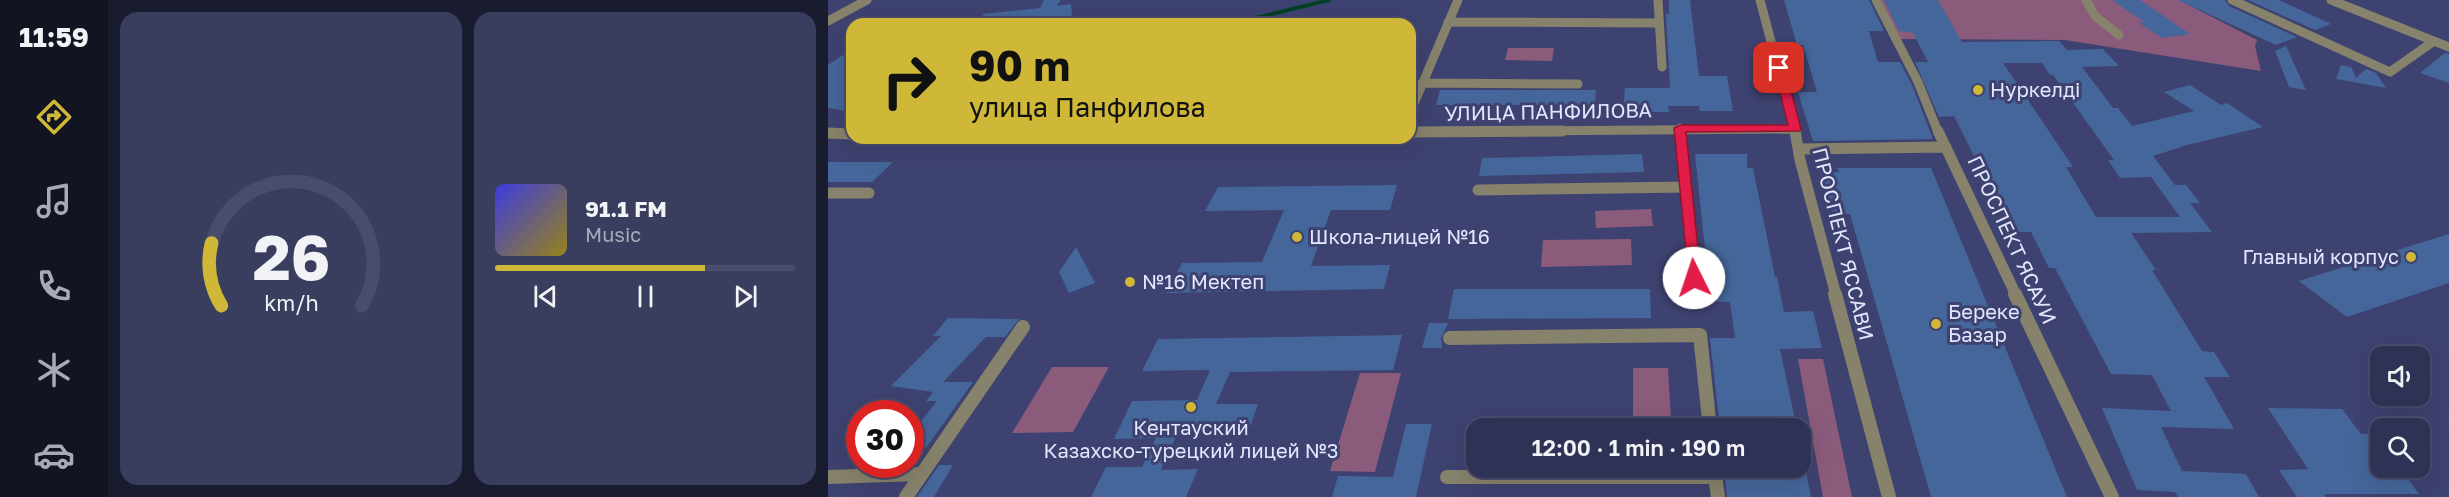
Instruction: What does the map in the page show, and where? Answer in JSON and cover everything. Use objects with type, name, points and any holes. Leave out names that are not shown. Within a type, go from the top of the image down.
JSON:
[{"type":"street","points":[[828,21],[867,0]]},
{"type":"street","points":[[1416,98],[1458,0]]},
{"type":"street","points":[[1658,0],[1662,67]]},
{"type":"street","name":"ПРОСПЕКТ ЯССАВИ","points":[[1760,0],[1889,497]]},
{"type":"street","name":"ПРОСПЕКТ ЯСАУИ","points":[[1876,0],[1918,82],[1946,147],[2112,497]]},
{"type":"street","points":[[2086,0],[2095,16],[2119,35]]},
{"type":"street","points":[[2232,0],[2390,72],[2434,41]]},
{"type":"street","points":[[2331,0],[2449,46]]},
{"type":"street","points":[[1448,22],[1659,23]]},
{"type":"street","points":[[1422,83],[1578,84]]},
{"type":"street","points":[[1680,128],[1694,278]]},
{"type":"street","name":"УЛИЦА ПАНФИЛОВА","points":[[1416,132],[1680,128],[1795,129]]},
{"type":"street","points":[[828,134],[846,134]]},
{"type":"street","points":[[1799,149],[1946,147]]},
{"type":"street","points":[[1478,190],[1687,187]]},
{"type":"street","points":[[828,193],[869,193]]},
{"type":"street","points":[[924,468],[1023,327]]},
{"type":"street","points":[[1450,338],[1700,335],[1709,418]]},
{"type":"street","points":[[828,477],[846,476]]},
{"type":"street","points":[[1447,477],[1466,477]]},
{"type":"street","points":[[906,497],[918,478]]},
{"type":"street","points":[[1716,478],[1718,497]]},
{"type":"shaded area","points":[[1881,0],[2179,0],[2257,40],[2255,46],[2261,71],[2065,40],[1900,39]]},
{"type":"shaded area","points":[[1508,48],[1554,48],[1552,61],[1505,60]]},
{"type":"shaded area","points":[[1651,209],[1653,226],[1596,228],[1595,211]]},
{"type":"shaded area","points":[[1631,239],[1632,265],[1541,267],[1543,240]]},
{"type":"shaded area","points":[[1798,359],[1823,359],[1852,497],[1823,497],[1811,431],[1811,418],[1809,418]]},
{"type":"shaded area","points":[[1052,367],[1109,367],[1073,432],[1012,433]]},
{"type":"shaded area","points":[[1633,368],[1668,368],[1671,418],[1633,418]]},
{"type":"shaded area","points":[[1360,373],[1401,373],[1375,472],[1330,471]]},
{"type":"building","points":[[1044,0],[1060,0],[1057,6],[1071,4],[1072,18],[983,18],[983,14],[1040,8]]},
{"type":"building","points":[[1669,0],[1690,0],[1699,76],[1727,76],[1733,111],[1700,111],[1699,106],[1668,106],[1669,112],[1623,112],[1625,88],[1670,88],[1666,14],[1669,14]]},
{"type":"building","points":[[1784,0],[1869,0],[1884,31],[1869,31],[1878,62],[1900,62],[1912,85],[1933,139],[1813,141],[1798,92],[1817,92],[1803,45],[1797,45]]},
{"type":"building","points":[[1884,0],[1938,0],[1962,42],[2059,41],[2067,50],[2103,49],[2119,66],[2082,67],[2113,108],[2118,108],[2132,126],[2194,111],[2164,92],[2190,85],[2221,105],[2227,103],[2263,127],[2187,145],[2153,156],[2175,185],[2186,185],[2200,203],[2190,203],[2212,232],[2131,233],[2156,270],[2152,270],[2202,351],[2214,352],[2230,377],[2204,377],[2234,429],[2161,427],[2182,471],[2246,474],[2259,497],[2178,497],[2175,492],[2137,490],[2102,408],[2171,411],[2152,375],[2111,374],[2055,268],[2049,268],[2031,232],[2012,232],[1954,116],[1939,117],[1915,62],[1928,62],[1913,33],[1899,31]],"holes":[[[2003,63],[2042,63],[2114,160],[2108,160],[2120,178],[2151,177],[2180,217],[2096,217],[2066,167],[2073,167]]]},
{"type":"building","points":[[2112,0],[2140,0],[2190,34],[2162,38],[2139,23],[2144,22]]},
{"type":"building","points":[[2178,0],[2225,0],[2229,6],[2297,37],[2276,45]]},
{"type":"building","points":[[2248,0],[2279,0],[2331,24],[2315,30]]},
{"type":"building","points":[[2286,46],[2306,90],[2289,87],[2275,51]]},
{"type":"building","points":[[2445,53],[2449,54],[2449,83],[2420,73]]},
{"type":"building","points":[[846,55],[846,111],[828,108],[828,65]]},
{"type":"building","points":[[2341,65],[2351,67],[2356,78],[2366,69],[2376,73],[2386,88],[2336,79]]},
{"type":"building","points":[[1440,90],[1596,90],[1594,116],[1562,115],[1564,105],[1436,105]]},
{"type":"building","points":[[1642,154],[1644,172],[1479,176],[1482,158]]},
{"type":"building","points":[[1695,154],[1747,154],[1747,168],[1753,168],[1784,312],[1813,311],[1822,348],[1780,349],[1795,418],[1719,418],[1710,338],[1735,338],[1730,302],[1717,302],[1713,268],[1707,268]]},
{"type":"building","points":[[828,162],[893,162],[872,182],[828,182]]},
{"type":"building","name":"Береке Базар","points":[[1837,168],[1931,168],[2067,497],[1931,497],[1850,214],[1833,214],[1821,173],[1839,172]]},
{"type":"building","name":"Школа-лицей №16","points":[[1397,185],[1390,210],[1331,210],[1311,266],[1390,265],[1384,289],[1166,293],[1182,263],[1262,262],[1284,210],[1205,211],[1218,187]]},
{"type":"building","name":"Главный корпус","points":[[2449,234],[2449,283],[2347,317],[2299,281]]},
{"type":"building","points":[[1076,247],[1095,283],[1069,293],[1059,272]]},
{"type":"building","points":[[1454,289],[1650,289],[1651,318],[1448,319]]},
{"type":"building","points":[[948,318],[1019,319],[1005,337],[986,337],[943,382],[973,382],[924,448],[924,417],[937,401],[926,401],[933,392],[891,386],[941,336],[933,336]]},
{"type":"building","points":[[1429,323],[1448,323],[1441,338],[1442,348],[1422,348]]},
{"type":"building","points":[[1402,335],[1393,370],[1230,372],[1216,404],[1258,404],[1248,433],[1177,434],[1161,470],[1198,469],[1186,497],[1091,497],[1106,467],[1142,467],[1156,438],[1114,439],[1132,401],[1197,400],[1210,370],[1142,371],[1158,339]]},
{"type":"building","points":[[2268,408],[2342,409],[2361,434],[2370,434],[2370,478],[2407,478],[2419,494],[2324,494],[2326,497],[2297,497],[2279,470],[2308,469]]},
{"type":"building","points":[[1406,424],[1432,424],[1416,497],[1332,497],[1338,476],[1393,477]]},
{"type":"building","points":[[939,465],[953,465],[934,497],[917,497]]},
{"type":"building","points":[[1725,478],[1807,478],[1811,497],[1727,497]]},
{"type":"waterway","points":[[1256,18],[1329,0]]},
{"type":"place","name":"Нуркелді","points":[[1978,90]]},
{"type":"place","name":"Школа-лицей №16","points":[[1297,237]]},
{"type":"place","name":"Главный корпус","points":[[2411,257]]},
{"type":"place","name":"№16 Мектеп","points":[[1130,282]]},
{"type":"place","name":"Береке Базар","points":[[1936,324]]},
{"type":"place","name":"Кентауский Казахско-турецкий лицей №3","points":[[1191,407]]},
{"type":"route","points":[[1694,278],[1680,128],[1795,129],[1779,68]]}]
